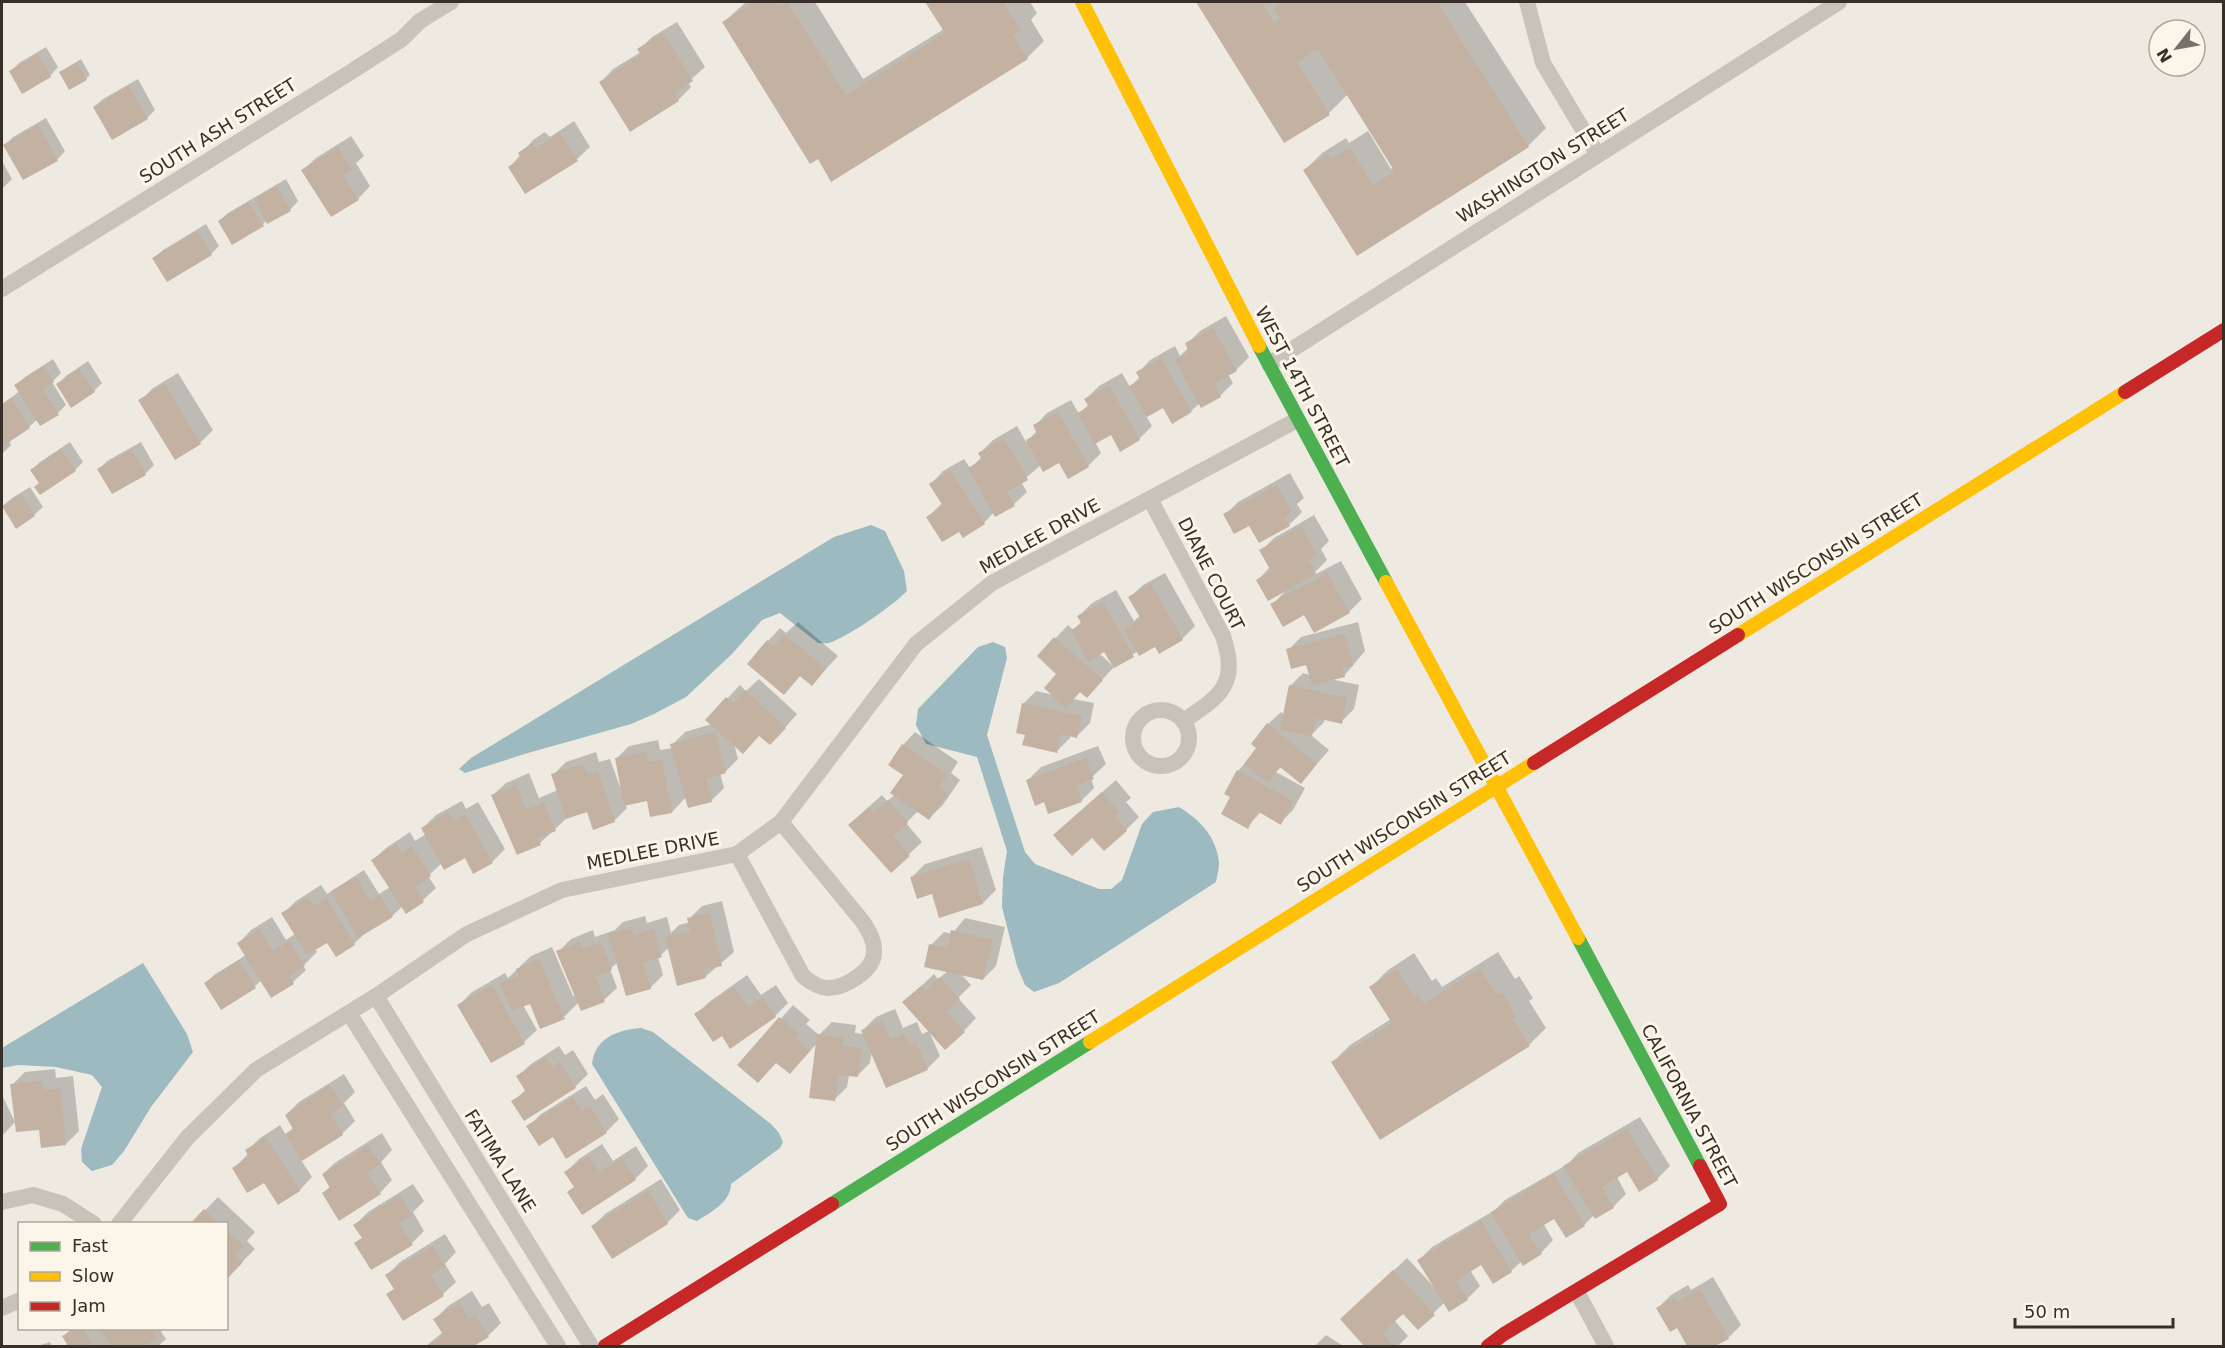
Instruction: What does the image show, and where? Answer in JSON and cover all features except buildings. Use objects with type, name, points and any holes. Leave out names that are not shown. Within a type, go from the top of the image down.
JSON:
[{"type":"street","name":"SOUTH ASH STREET","points":[[2,290],[346,75],[402,39],[420,21],[451,2]]},
{"type":"street","name":"WEST 14TH STREET","points":[[1082,2],[1298,420],[1497,784]]},
{"type":"street","points":[[1527,2],[1543,63],[1598,155]]},
{"type":"street","name":"WASHINGTON STREET","points":[[1269,364],[1839,2]]},
{"type":"street","name":"SOUTH WISCONSIN STREET","points":[[605,1347],[1497,784],[2223,330]]},
{"type":"street","name":"MEDLEE DRIVE","points":[[121,1222],[187,1138],[256,1070],[376,996],[467,934],[562,890],[737,854],[781,822],[916,644],[992,583],[1298,420]]},
{"type":"street","name":"DIANE COURT","points":[[1150,499],[1223,636],[1230,658],[1226,683],[1216,698],[1183,721]]},
{"type":"street","name":"CALIFORNIA STREET","points":[[1488,1347],[1504,1335],[1720,1204],[1497,784]]},
{"type":"street","points":[[737,854],[802,976],[814,985],[829,988],[848,982],[864,972],[874,955],[872,937],[863,922],[781,822]]},
{"type":"street","name":"FATIMA LANE","points":[[376,996],[591,1347]]},
{"type":"street","points":[[349,1012],[558,1347]]},
{"type":"street","points":[[2,1202],[33,1195],[63,1204],[91,1222]]},
{"type":"street","points":[[1577,1292],[1606,1347]]},
{"type":"street","points":[[2,1308],[18,1301]]},
{"type":"water","points":[[871,525],[885,531],[904,571],[907,591],[882,612],[850,632],[830,643],[818,643],[780,613],[762,620],[732,654],[686,697],[654,714],[631,724],[465,773],[459,769],[471,758],[834,537]]},
{"type":"water","points":[[993,642],[1005,647],[1007,658],[987,735],[1025,852],[1035,864],[1099,889],[1111,889],[1122,880],[1142,824],[1153,812],[1179,807],[1206,830],[1218,854],[1216,882],[1059,983],[1034,992],[1025,985],[1017,966],[1002,907],[1007,851],[977,757],[926,744],[916,725],[918,709],[978,647]]},
{"type":"water","points":[[143,963],[187,1034],[193,1052],[151,1107],[124,1151],[112,1165],[92,1171],[82,1162],[81,1149],[102,1087],[92,1075],[56,1067],[18,1065],[2,1068],[2,1048]]},
{"type":"water","points":[[641,1028],[653,1032],[771,1124],[783,1142],[780,1148],[731,1184],[724,1201],[697,1221],[688,1218],[592,1064],[594,1055],[602,1042],[616,1033]]},
{"type":"traffic: fast","points":[[1259,346],[1386,582]]},
{"type":"traffic: fast","points":[[1578,938],[1700,1166]]},
{"type":"traffic: fast","points":[[832,1204],[1090,1042]]},
{"type":"traffic: slow","points":[[1082,2],[1259,346]]},
{"type":"traffic: slow","points":[[1738,635],[2125,392]]},
{"type":"traffic: slow","points":[[1386,582],[1578,938]]},
{"type":"traffic: slow","points":[[1090,1042],[1534,763]]},
{"type":"traffic: jam","points":[[2125,392],[2224,330]]},
{"type":"traffic: jam","points":[[1534,763],[1738,635]]},
{"type":"traffic: jam","points":[[1488,1346],[1504,1334],[1720,1204],[1700,1166]]},
{"type":"traffic: jam","points":[[605,1346],[832,1204]]}]
